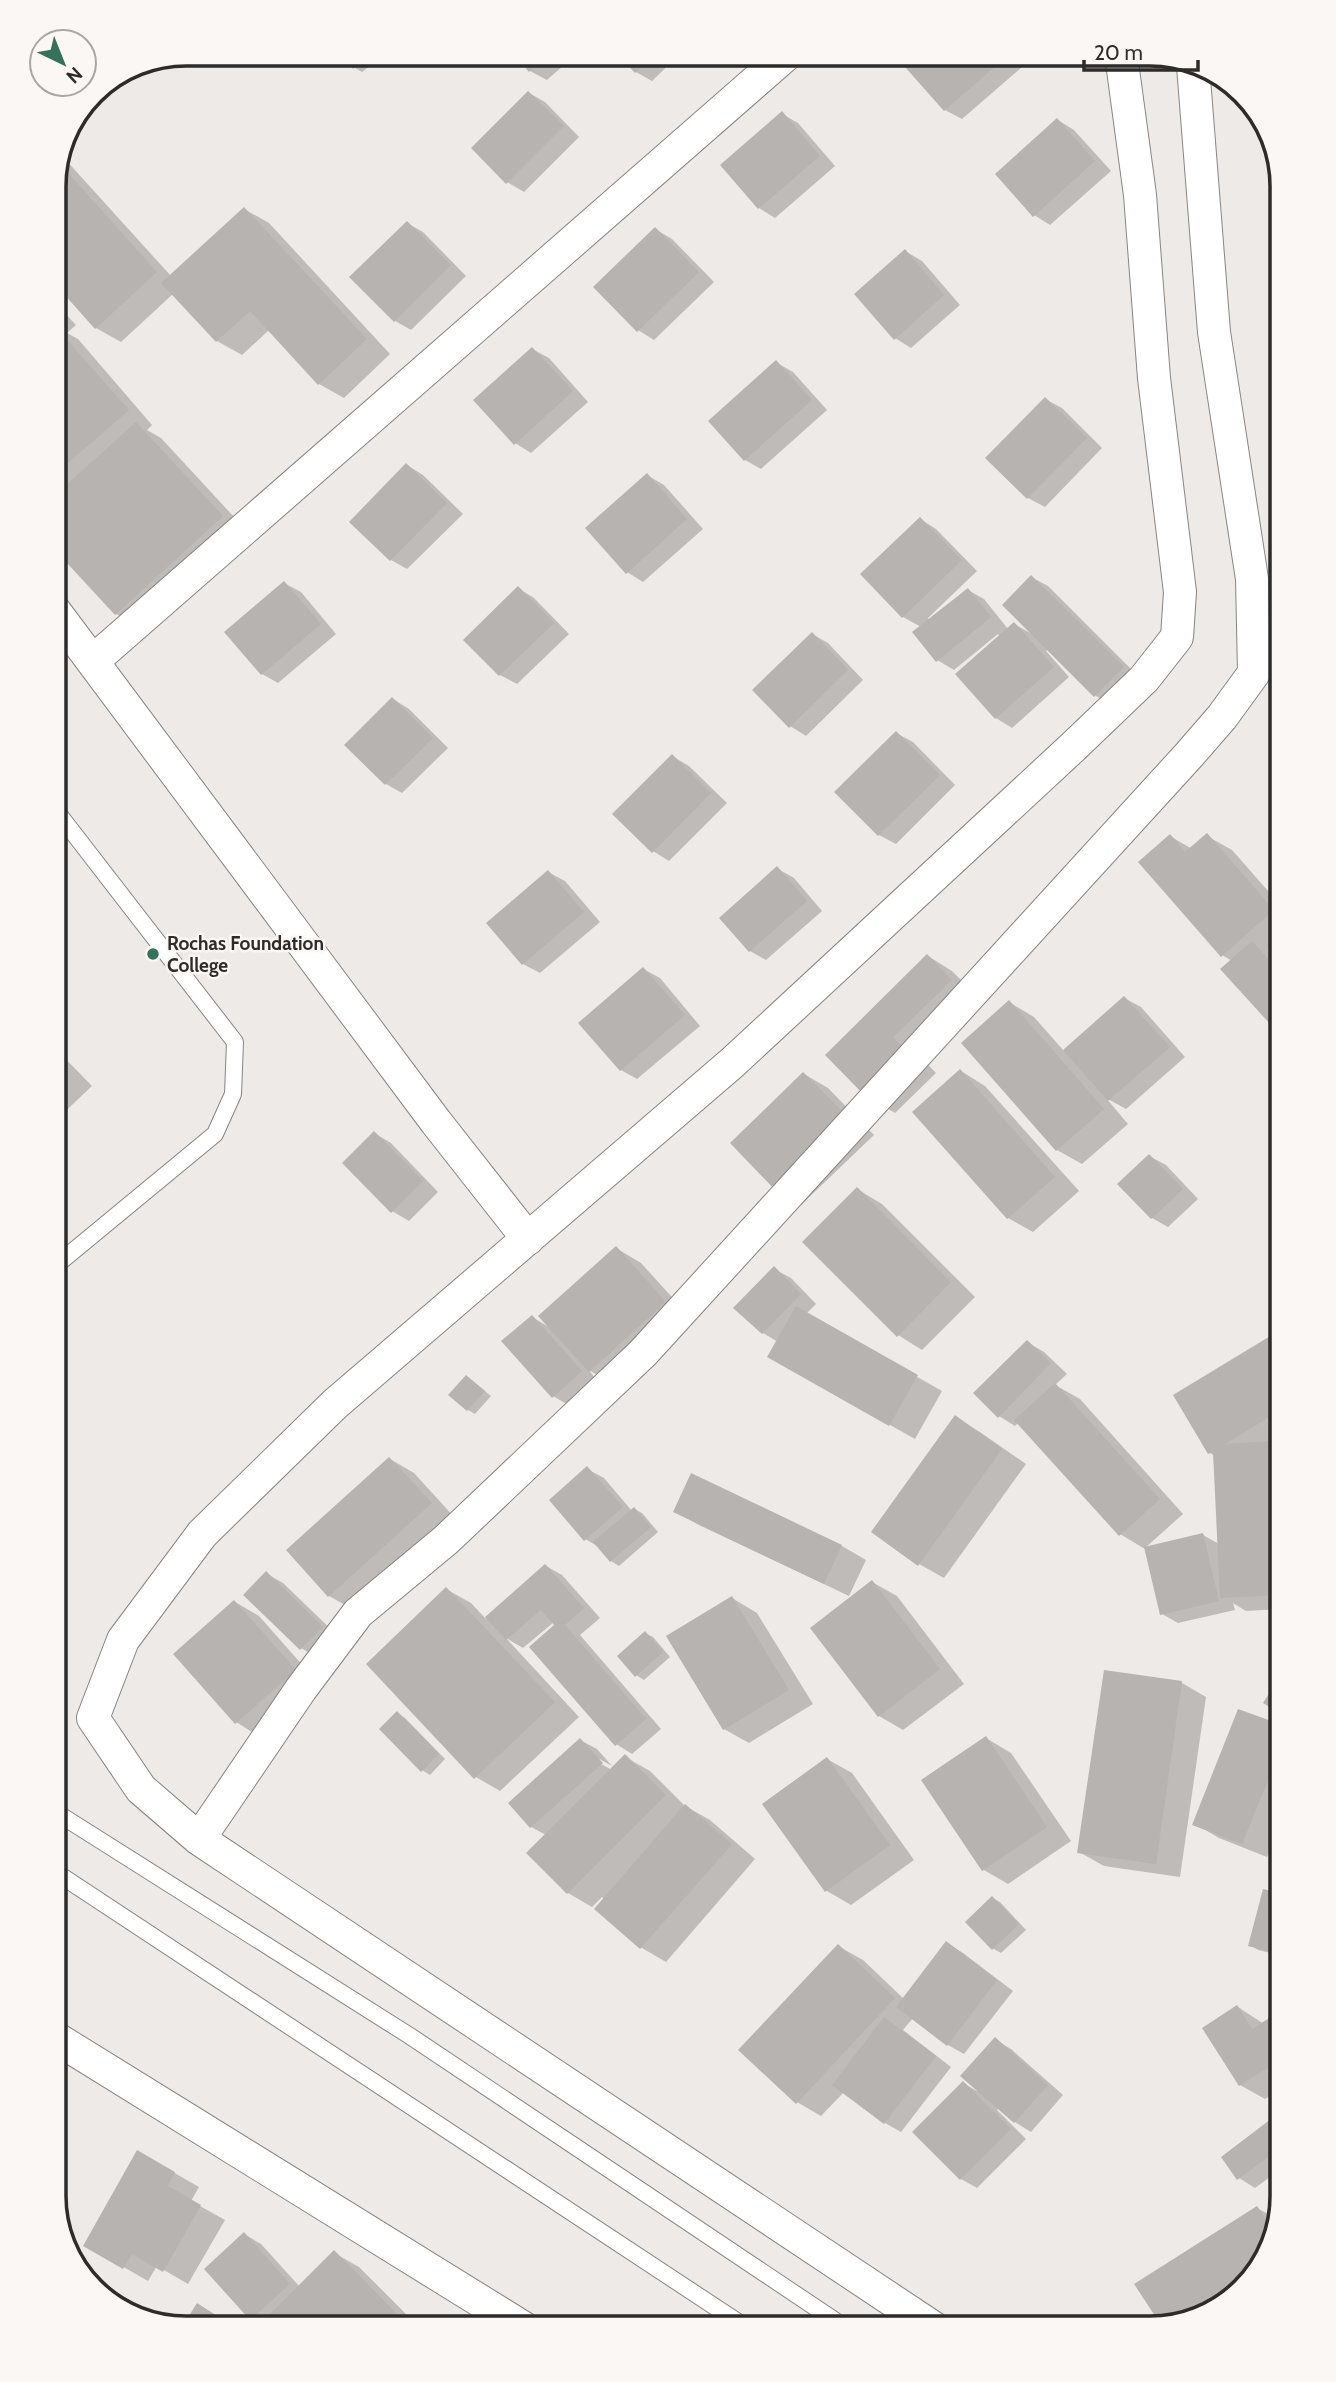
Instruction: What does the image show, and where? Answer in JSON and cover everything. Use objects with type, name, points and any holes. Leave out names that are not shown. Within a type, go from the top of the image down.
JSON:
[{"type":"street","points":[[93,661],[773,67]]},
{"type":"street","points":[[916,2316],[199,1839],[141,1789],[93,1718],[123,1640],[202,1534],[335,1404],[732,1063],[1144,679],[1177,638],[1180,592],[1154,378],[1140,195],[1123,67]]},
{"type":"street","points":[[1203,80],[1214,332],[1252,579],[1270,660]]},
{"type":"street","points":[[67,627],[436,1122],[528,1239]]},
{"type":"street","points":[[199,1839],[300,1689],[358,1613],[446,1540],[643,1353],[1222,717],[1270,681]]},
{"type":"street","points":[[66,2044],[504,2315]]},
{"type":"lane","points":[[66,1257],[215,1134],[233,1094],[235,1042],[67,824]]},
{"type":"lane","points":[[66,1819],[410,2036],[828,2316]]},
{"type":"lane","points":[[66,1879],[728,2316]]},
{"type":"building","points":[[524,66],[535,66],[529,72]]},
{"type":"building","points":[[629,66],[642,66],[635,73]]},
{"type":"building","points":[[905,67],[995,67],[944,111]]},
{"type":"building","points":[[528,91],[564,126],[506,184],[471,148]]},
{"type":"building","points":[[782,111],[820,156],[758,209],[720,165]]},
{"type":"building","points":[[1057,118],[1095,161],[1033,217],[995,174]]},
{"type":"building","points":[[68,173],[157,272],[95,329],[67,297]]},
{"type":"building","points":[[244,207],[367,339],[318,385],[250,311],[216,342],[161,283]]},
{"type":"building","points":[[407,221],[451,265],[394,322],[349,277]]},
{"type":"building","points":[[655,227],[699,272],[637,332],[593,287]]},
{"type":"building","points":[[905,249],[944,295],[894,340],[854,294]]},
{"type":"building","points":[[67,340],[129,410],[67,464]]},
{"type":"building","points":[[532,347],[573,391],[514,445],[473,400]]},
{"type":"building","points":[[776,360],[812,400],[744,461],[708,421]]},
{"type":"building","points":[[1045,397],[1087,438],[1027,499],[985,458]]},
{"type":"building","points":[[136,422],[223,516],[115,615],[67,563],[67,484]]},
{"type":"building","points":[[406,463],[447,503],[390,561],[349,522]]},
{"type":"building","points":[[647,473],[687,519],[626,574],[585,528]]},
{"type":"building","points":[[920,517],[962,560],[902,618],[860,574]]},
{"type":"building","points":[[1031,575],[1124,667],[1094,697],[1002,605]]},
{"type":"building","points":[[284,581],[321,624],[261,675],[224,632]]},
{"type":"building","points":[[518,586],[554,623],[499,676],[463,640]]},
{"type":"building","points":[[968,588],[991,617],[936,662],[912,632]]},
{"type":"building","points":[[1014,622],[1054,667],[995,719],[955,674]]},
{"type":"building","points":[[812,632],[848,670],[789,728],[752,690]]},
{"type":"building","points":[[392,697],[433,738],[385,785],[344,745]]},
{"type":"building","points":[[896,731],[940,775],[878,836],[834,792]]},
{"type":"building","points":[[672,754],[711,793],[652,853],[612,814]]},
{"type":"building","points":[[1207,833],[1270,905],[1270,914],[1221,957],[1138,862],[1170,834],[1185,852]]},
{"type":"building","points":[[777,866],[807,901],[749,952],[719,918]]},
{"type":"building","points":[[548,870],[584,912],[522,965],[486,923]]},
{"type":"building","points":[[1252,941],[1270,961],[1270,1024],[1220,969]]},
{"type":"building","points":[[927,954],[952,980],[893,1037],[913,1058],[869,1100],[825,1055]]},
{"type":"building","points":[[643,967],[685,1015],[620,1071],[578,1023]]},
{"type":"building","points":[[1124,996],[1170,1047],[1108,1101],[1063,1050]]},
{"type":"building","points":[[1009,1000],[1104,1109],[1056,1151],[961,1043]]},
{"type":"building","points":[[960,1069],[1055,1177],[1007,1219],[912,1112]]},
{"type":"building","points":[[803,1072],[851,1120],[777,1192],[730,1143]]},
{"type":"building","points":[[374,1131],[423,1181],[391,1213],[342,1163]]},
{"type":"building","points":[[1149,1154],[1183,1189],[1151,1219],[1117,1184]]},
{"type":"building","points":[[857,1187],[951,1282],[897,1337],[802,1242]]},
{"type":"building","points":[[616,1246],[666,1302],[589,1372],[538,1316]]},
{"type":"building","points":[[774,1266],[801,1294],[762,1334],[733,1308]]},
{"type":"building","points":[[796,1306],[918,1375],[889,1426],[767,1357]]},
{"type":"building","points":[[532,1315],[582,1371],[552,1398],[501,1341]]},
{"type":"building","points":[[1270,1336],[1270,1416],[1225,1444],[1270,1441],[1270,1595],[1220,1598],[1213,1452],[1208,1454],[1173,1395]]},
{"type":"building","points":[[1027,1340],[1051,1363],[998,1418],[973,1393]]},
{"type":"building","points":[[466,1375],[485,1391],[467,1411],[448,1395]]},
{"type":"building","points":[[1055,1383],[1160,1499],[1119,1536],[1014,1420]]},
{"type":"building","points":[[955,1415],[1002,1449],[918,1566],[871,1532]]},
{"type":"building","points":[[389,1457],[432,1503],[328,1597],[286,1550]]},
{"type":"building","points":[[587,1466],[623,1507],[584,1541],[549,1500]]},
{"type":"building","points":[[691,1473],[842,1545],[824,1584],[673,1512]]},
{"type":"building","points":[[634,1507],[651,1527],[610,1562],[593,1542]]},
{"type":"building","points":[[1203,1533],[1219,1601],[1160,1615],[1144,1547]]},
{"type":"building","points":[[545,1564],[584,1608],[565,1625],[646,1719],[615,1746],[529,1647],[554,1625],[541,1610],[506,1640],[485,1617]]},
{"type":"building","points":[[266,1571],[323,1627],[300,1650],[243,1595]]},
{"type":"building","points":[[872,1580],[940,1669],[878,1717],[810,1628]]},
{"type":"building","points":[[446,1587],[555,1702],[474,1779],[366,1664]]},
{"type":"building","points":[[732,1596],[789,1690],[723,1730],[666,1636]]},
{"type":"building","points":[[234,1600],[296,1670],[235,1724],[173,1654]]},
{"type":"building","points":[[645,1631],[663,1652],[635,1677],[617,1656]]},
{"type":"building","points":[[1104,1670],[1182,1681],[1156,1864],[1077,1853]]},
{"type":"building","points":[[1270,1692],[1270,1708],[1263,1703]]},
{"type":"building","points":[[1238,1709],[1270,1721],[1270,1775],[1242,1844],[1192,1825]]},
{"type":"building","points":[[397,1711],[439,1754],[421,1772],[379,1729]]},
{"type":"building","points":[[986,1736],[1047,1827],[982,1871],[921,1780]]},
{"type":"building","points":[[580,1738],[603,1763],[530,1828],[508,1803]]},
{"type":"building","points":[[625,1754],[666,1795],[567,1894],[526,1853]]},
{"type":"building","points":[[827,1757],[890,1845],[825,1892],[762,1804]]},
{"type":"building","points":[[685,1804],[732,1844],[640,1949],[594,1909]]},
{"type":"building","points":[[1263,1889],[1270,1890],[1270,1952],[1248,1946]]},
{"type":"building","points":[[992,1896],[1019,1924],[992,1950],[965,1922]]},
{"type":"building","points":[[946,1941],[997,1980],[947,2046],[896,2007]]},
{"type":"building","points":[[838,1944],[895,1998],[796,2104],[738,2050]]},
{"type":"building","points":[[1237,2005],[1252,2029],[1270,2018],[1270,2067],[1239,2086],[1202,2028]]},
{"type":"building","points":[[884,2017],[936,2056],[884,2124],[832,2085]]},
{"type":"building","points":[[995,2037],[1048,2085],[1014,2123],[960,2076]]},
{"type":"building","points":[[963,2081],[1011,2129],[960,2180],[912,2132]]},
{"type":"building","points":[[1270,2120],[1270,2156],[1237,2180],[1221,2157]]},
{"type":"building","points":[[137,2150],[175,2172],[168,2186],[201,2205],[163,2272],[132,2254],[123,2269],[83,2246]]},
{"type":"building","points":[[1257,2206],[1266,2219],[1257,2248],[1240,2275],[1229,2286],[1195,2306],[1155,2315],[1134,2284]]},
{"type":"building","points":[[244,2232],[290,2284],[255,2315],[246,2315],[204,2269]]},
{"type":"building","points":[[334,2250],[398,2315],[269,2315]]},
{"type":"building","points":[[197,2303],[216,2315],[189,2315]]},
{"type":"place","name":"Rochas Foundation College","points":[[153,954]]}]
